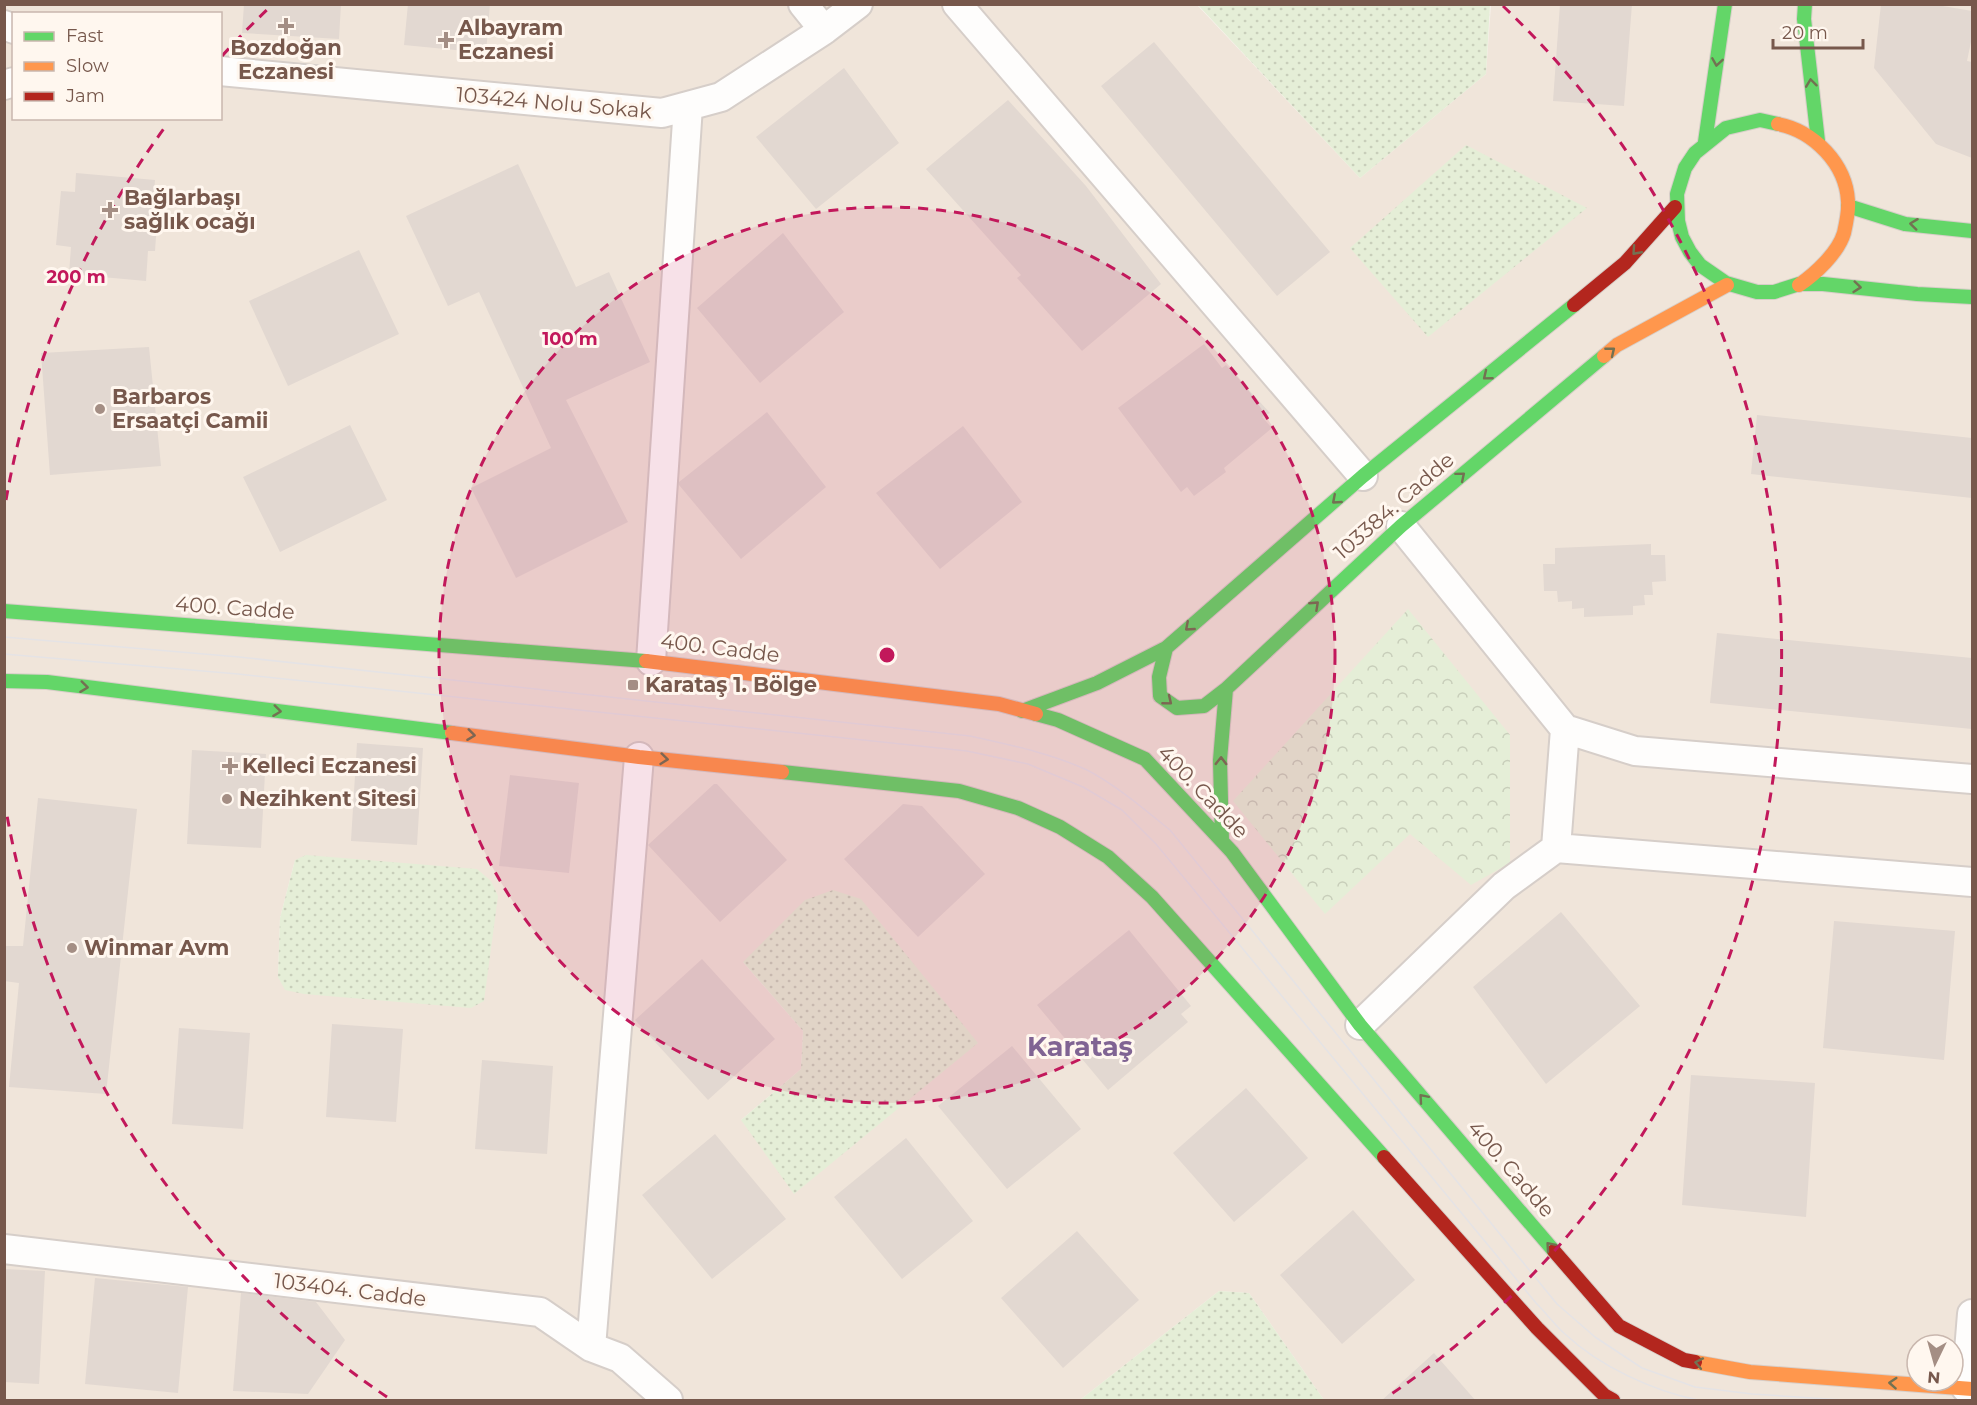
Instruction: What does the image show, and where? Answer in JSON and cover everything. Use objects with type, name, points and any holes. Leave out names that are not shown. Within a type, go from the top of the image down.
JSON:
[{"type":"main road","points":[[1705,142],[1725,4]]},
{"type":"main road","points":[[1805,4],[1804,19],[1818,141]]},
{"type":"main road","points":[[1799,285],[1820,271],[1836,252],[1845,230],[1848,206],[1845,181],[1834,159],[1818,141],[1797,128],[1773,121],[1749,121],[1726,129],[1705,142],[1689,161],[1679,183],[1676,207],[1679,231],[1690,254],[1706,272],[1727,285],[1750,292],[1824,284],[1972,297]]},
{"type":"main road","points":[[1848,206],[1905,224],[1972,231]]},
{"type":"main road","points":[[1022,711],[1097,683],[1166,648],[1363,476],[1625,263],[1676,207]]},
{"type":"main road","name":"103384. Cadde","points":[[1166,648],[1159,677],[1160,696],[1177,708],[1204,706],[1226,689],[1401,525],[1617,345],[1727,285]]},
{"type":"main road","points":[[12,595],[36,614]]},
{"type":"main road","name":"400. Cadde","points":[[4,610],[651,661],[999,704],[1058,720],[1145,759],[1222,841],[1360,1025],[1619,1326],[1684,1360],[1750,1372],[1969,1388]]},
{"type":"main road","points":[[4,681],[47,682],[639,756],[959,792],[1018,808],[1060,827],[1108,857],[1152,897],[1537,1328],[1604,1395],[1613,1401]]},
{"type":"main road","points":[[8,695],[47,682]]},
{"type":"main road","points":[[1222,841],[1221,760],[1226,689]]},
{"type":"street","points":[[803,4],[824,30]]},
{"type":"street","name":"103424 Nolu Sokak","points":[[222,71],[662,113],[721,97],[824,30],[858,4]]},
{"type":"street","points":[[957,4],[1363,476]]},
{"type":"street","points":[[651,661],[688,106]]},
{"type":"street","points":[[1401,525],[1565,729],[1635,751],[1972,779]]},
{"type":"street","points":[[1556,848],[1565,729]]},
{"type":"street","points":[[591,1347],[639,756]]},
{"type":"street","points":[[1360,1025],[1504,886],[1556,848],[1972,882]]},
{"type":"street","name":"103404. Cadde","points":[[4,1249],[540,1312],[591,1347],[620,1358],[668,1401]]},
{"type":"street","points":[[1969,1388],[1972,1314]]},
{"type":"shaded area","points":[[5,5],[1197,5],[1360,178],[1486,74],[1491,5],[1972,5],[1972,1400],[1324,1400],[1249,1293],[1219,1291],[1080,1400],[5,1400]],"holes":[[[295,860],[278,977],[280,918]],[[743,962],[978,1043],[741,1120],[801,1069],[803,1031]]]},
{"type":"green space","points":[[1198,5],[1490,5],[1486,74],[1360,178]]},
{"type":"green space","points":[[1466,145],[1587,208],[1428,337],[1350,248]]},
{"type":"green space","points":[[1408,609],[1510,735],[1510,863],[1471,885],[1410,834],[1325,914],[1233,801]]},
{"type":"green space","points":[[306,855],[477,869],[491,881],[498,896],[484,1001],[471,1008],[304,994],[285,990],[278,977],[280,918],[295,860]]},
{"type":"green space","points":[[833,890],[861,899],[978,1043],[794,1194],[741,1120],[801,1069],[803,1031],[743,962],[805,900]]},
{"type":"green space","points":[[1219,1291],[1249,1293],[1324,1400],[1080,1400]]},
{"type":"building","points":[[244,4],[341,4],[339,39],[242,33]]},
{"type":"building","points":[[408,4],[490,4],[486,53],[404,45]]},
{"type":"building","points":[[1560,4],[1632,4],[1624,106],[1553,101]]},
{"type":"building","points":[[1881,4],[1931,4],[1972,11],[1972,37],[1967,61],[1972,62],[1972,158],[1936,144],[1874,68]]},
{"type":"building","points":[[1154,42],[1330,252],[1277,296],[1101,86]]},
{"type":"building","points":[[844,68],[899,143],[816,209],[756,137]]},
{"type":"building","points":[[1008,100],[1086,186],[1161,284],[1082,351],[1017,278],[1021,275],[926,169]]},
{"type":"building","points":[[518,164],[576,287],[609,272],[650,362],[566,400],[628,522],[516,578],[471,488],[551,448],[479,292],[448,306],[406,216]]},
{"type":"building","points":[[76,173],[155,180],[154,194],[159,195],[155,251],[148,251],[146,281],[69,274],[71,247],[56,245],[61,191],[75,192]]},
{"type":"building","points":[[783,233],[844,312],[760,383],[697,308]]},
{"type":"building","points":[[359,250],[399,334],[288,386],[249,301]]},
{"type":"building","points":[[1204,344],[1222,368],[1226,365],[1270,413],[1262,417],[1272,428],[1224,468],[1226,472],[1194,496],[1187,487],[1181,492],[1118,408]]},
{"type":"building","name":"Barbaros Ersaatçi Camii","points":[[149,347],[161,466],[50,475],[41,353]]},
{"type":"building","points":[[767,412],[826,487],[741,559],[679,485],[679,482]]},
{"type":"building","points":[[1757,415],[1972,438],[1972,498],[1751,474]]},
{"type":"building","points":[[350,425],[387,500],[280,552],[243,477]]},
{"type":"building","points":[[963,426],[1022,502],[940,569],[876,493]]},
{"type":"building","points":[[1651,544],[1651,555],[1665,555],[1666,581],[1652,582],[1653,595],[1644,595],[1645,605],[1633,606],[1633,615],[1584,617],[1584,608],[1572,609],[1572,601],[1558,602],[1557,591],[1544,591],[1543,564],[1555,564],[1555,548]]},
{"type":"building","points":[[1717,633],[1972,658],[1972,729],[1710,703]]},
{"type":"building","name":"Nezihkent Sitesi","points":[[357,743],[423,748],[417,845],[351,841]]},
{"type":"building","name":"Nezihkent Sitesi","points":[[192,750],[266,754],[261,848],[187,844]]},
{"type":"building","points":[[510,775],[579,783],[569,873],[499,866]]},
{"type":"building","points":[[714,784],[717,784],[787,860],[720,922],[648,845]]},
{"type":"building","name":"Winmar Avm","points":[[38,798],[137,809],[106,1094],[9,1087],[19,983],[4,981],[4,946],[23,946]]},
{"type":"building","points":[[903,804],[922,806],[985,874],[918,937],[844,859]]},
{"type":"building","points":[[1561,912],[1640,1006],[1546,1084],[1473,987]]},
{"type":"building","points":[[1834,921],[1955,931],[1944,1060],[1823,1048]]},
{"type":"building","points":[[1129,930],[1191,1006],[1181,1014],[1188,1022],[1108,1090],[1037,1005]]},
{"type":"building","points":[[702,959],[775,1039],[708,1100],[635,1020]]},
{"type":"building","points":[[332,1024],[403,1029],[396,1122],[326,1117]]},
{"type":"building","points":[[179,1028],[250,1033],[243,1129],[172,1124]]},
{"type":"building","points":[[1012,1046],[1081,1129],[1007,1189],[938,1106]]},
{"type":"building","points":[[482,1060],[553,1066],[547,1154],[475,1149]]},
{"type":"building","points":[[1691,1075],[1815,1083],[1806,1217],[1682,1205]]},
{"type":"building","points":[[1246,1088],[1308,1158],[1234,1222],[1173,1153]]},
{"type":"building","points":[[715,1134],[786,1219],[712,1279],[642,1195]]},
{"type":"building","points":[[906,1138],[973,1221],[902,1279],[834,1197]]},
{"type":"building","points":[[1353,1210],[1415,1280],[1342,1344],[1280,1275]]},
{"type":"building","points":[[1077,1231],[1139,1300],[1063,1368],[1001,1298]]},
{"type":"building","points":[[4,1269],[45,1271],[39,1384],[4,1382]]},
{"type":"building","points":[[95,1278],[188,1287],[178,1393],[85,1384]]},
{"type":"building","points":[[241,1293],[316,1302],[345,1340],[308,1394],[233,1391]]},
{"type":"building","points":[[1434,1353],[1476,1401],[1381,1401]]},
{"type":"tram line","points":[[4,637],[239,657],[970,736],[1030,750],[1073,764],[1109,783],[1170,830],[1557,1304],[1595,1337],[1642,1368],[1695,1387],[1752,1394],[1843,1400]]},
{"type":"tram line","points":[[4,654],[238,674],[967,751],[1028,764],[1083,787],[1122,810],[1156,844],[1536,1303],[1561,1330],[1594,1357],[1627,1376],[1645,1384],[1698,1400]]},
{"type":"traffic: fast","points":[[1705,142],[1725,4]]},
{"type":"traffic: fast","points":[[1805,4],[1804,19],[1818,141]]},
{"type":"traffic: fast","points":[[1778,124],[1760,120],[1726,128],[1695,153],[1685,168],[1677,194],[1678,221],[1682,237],[1700,265],[1726,283],[1757,292],[1774,292],[1799,284],[1823,284],[1972,297]]},
{"type":"traffic: fast","points":[[1848,206],[1905,224],[1972,231]]},
{"type":"traffic: fast","points":[[1022,711],[1097,683],[1166,648],[1363,476],[1574,305]]},
{"type":"traffic: fast","points":[[1222,841],[1220,760],[1226,689],[1401,526],[1604,356]]},
{"type":"traffic: fast","points":[[4,611],[646,661]]},
{"type":"traffic: fast","points":[[1166,648],[1159,677],[1160,696],[1177,708],[1204,706],[1226,689]]},
{"type":"traffic: fast","points":[[4,681],[47,682],[452,733]]},
{"type":"traffic: fast","points":[[1036,714],[1058,720],[1145,759],[1232,852],[1360,1025],[1554,1251]]},
{"type":"traffic: fast","points":[[782,772],[959,791],[1018,808],[1060,827],[1108,857],[1152,897],[1384,1157]]},
{"type":"traffic: slow","points":[[1778,124],[1804,134],[1826,151],[1841,174],[1848,201],[1844,233],[1837,248],[1819,269],[1799,285]]},
{"type":"traffic: slow","points":[[1604,356],[1617,345],[1727,285]]},
{"type":"traffic: slow","points":[[646,661],[999,704],[1036,714]]},
{"type":"traffic: slow","points":[[452,733],[639,757],[782,772]]},
{"type":"traffic: slow","points":[[1695,1362],[1750,1372],[1972,1389]]},
{"type":"traffic: jam","points":[[1574,305],[1625,263],[1675,207]]},
{"type":"traffic: jam","points":[[1384,1157],[1537,1328],[1604,1395],[1613,1400]]},
{"type":"traffic: jam","points":[[1554,1251],[1619,1326],[1684,1360],[1695,1362]]},
{"type":"place","name":"Bozdoğan Eczanesi","points":[[286,26]]},
{"type":"place","name":"Albayram Eczanesi","points":[[446,40]]},
{"type":"place","name":"Bağlarbaşı sağlık ocağı","points":[[110,210]]},
{"type":"place","name":"Barbaros Ersaatçi Camii","points":[[100,409]]},
{"type":"place","name":"Karataş 1. Bölge","points":[[633,685]]},
{"type":"place","name":"Kelleci Eczanesi","points":[[230,766]]},
{"type":"place","name":"Nezihkent Sitesi","points":[[227,799]]},
{"type":"place","name":"Winmar Avm","points":[[72,948]]},
{"type":"district","name":"Karataş","points":[[1080,1047]]}]
